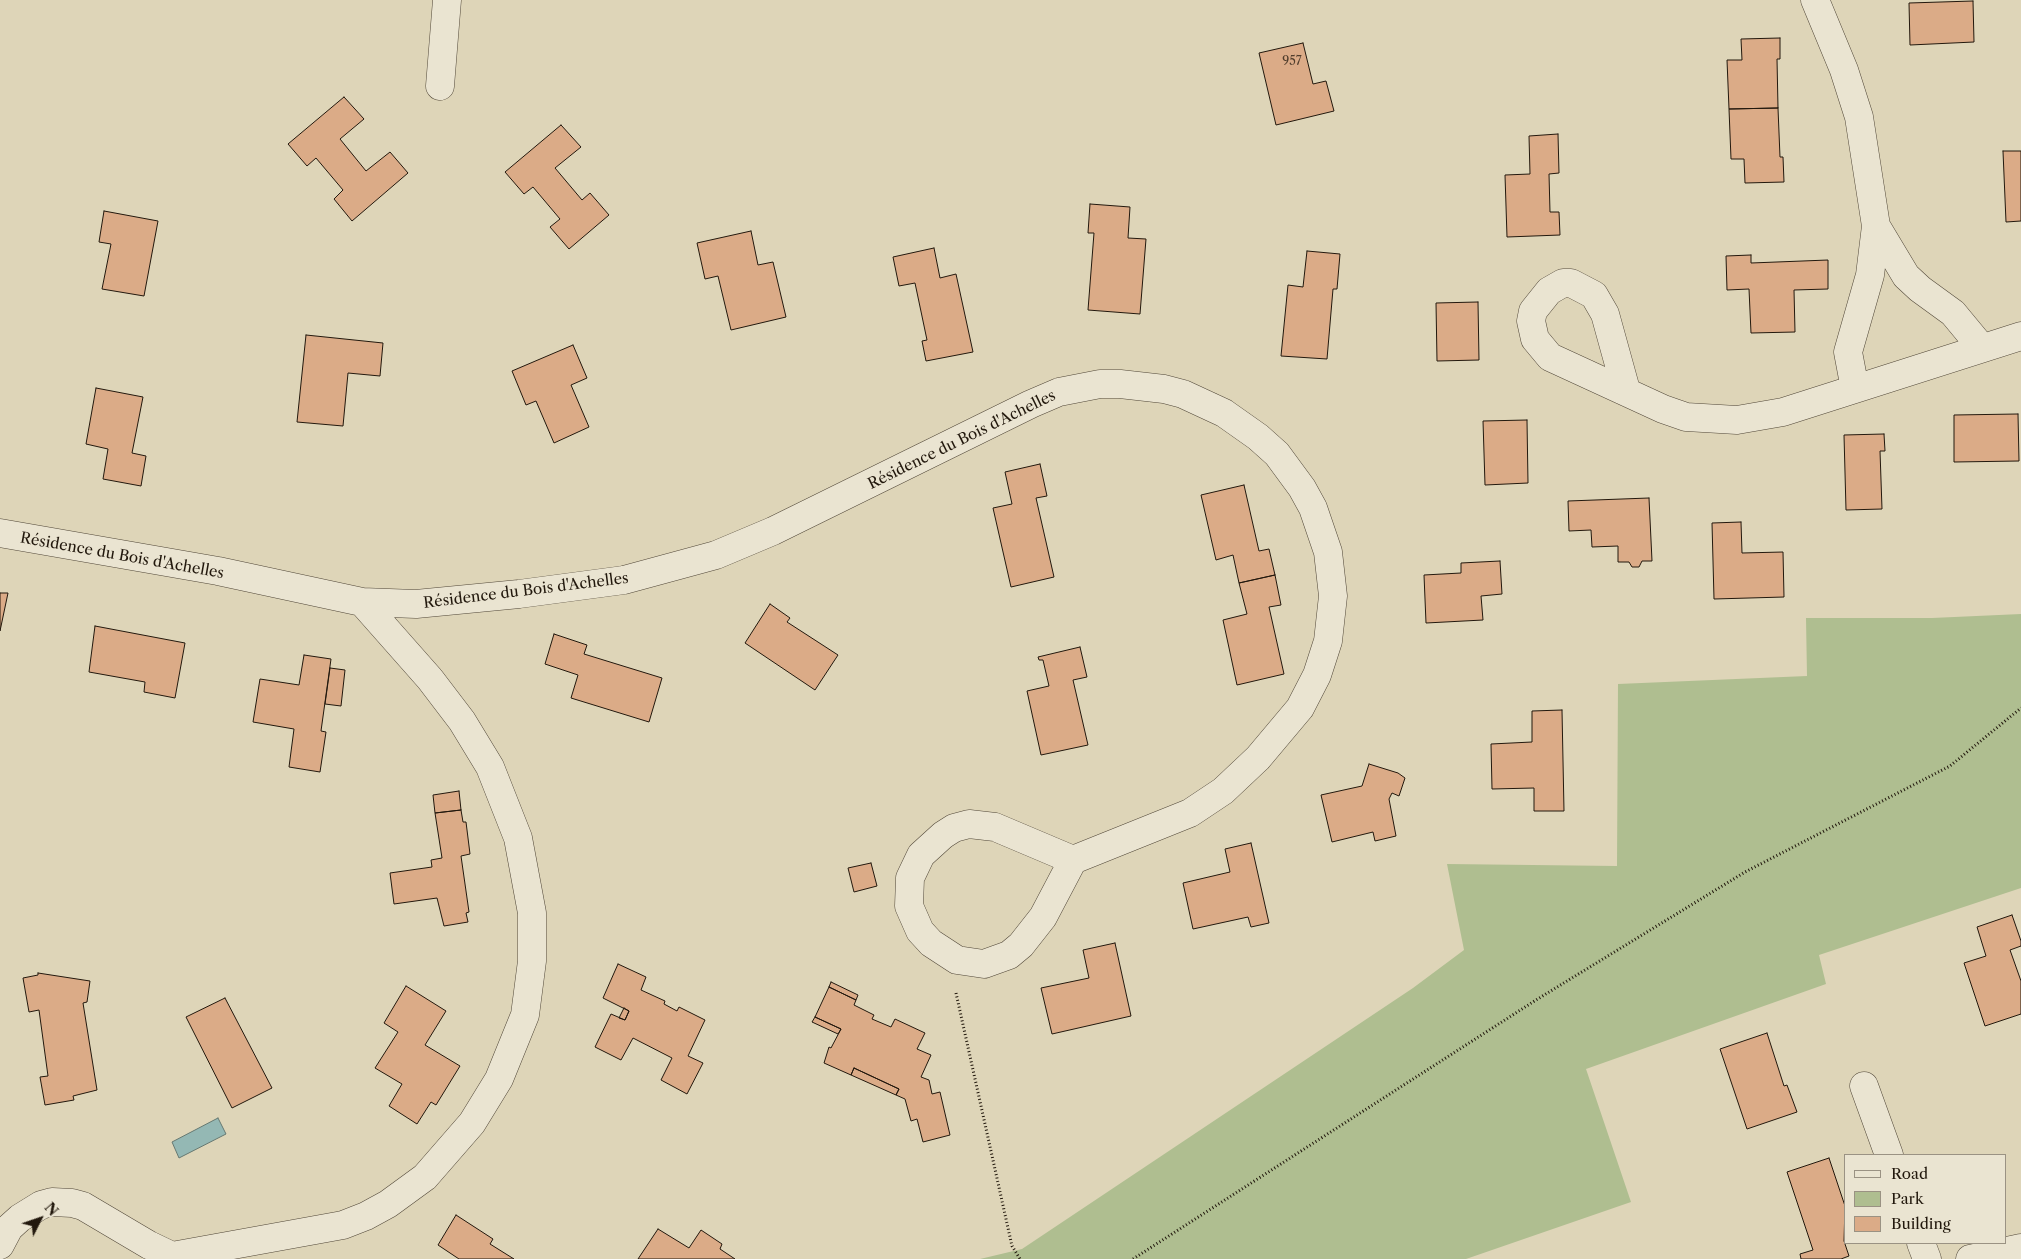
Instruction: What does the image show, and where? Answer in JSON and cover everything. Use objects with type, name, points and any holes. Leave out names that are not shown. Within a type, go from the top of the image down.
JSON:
[{"type":"street","points":[[440,86],[447,0]]},
{"type":"street","points":[[1814,0],[1844,70],[1859,117],[1876,226],[1870,275],[1848,352],[1855,389]]},
{"type":"street","points":[[1876,226],[1906,276],[1920,289],[1953,313],[1982,348]]},
{"type":"street","points":[[1626,390],[1663,409],[1686,417],[1737,420],[1783,412],[2021,336]]},
{"type":"street","name":"Résidence du Bois d'Achelles","points":[[0,533],[218,572],[362,602],[416,604],[485,598],[616,581],[665,570],[716,554],[773,531],[1059,392],[1100,384],[1120,384],[1157,388],[1183,394],[1224,413],[1258,437],[1281,459],[1302,488],[1321,528],[1329,559],[1333,596],[1328,641],[1318,675],[1289,724],[1258,758],[1223,791],[1176,820],[1073,860]]},
{"type":"street","points":[[0,1245],[9,1228],[31,1210],[52,1202],[84,1206],[170,1257],[343,1225],[366,1216],[408,1192],[442,1160],[485,1104],[511,1054],[524,1015],[532,962],[532,913],[518,838],[501,791],[478,744],[447,700],[362,602]]},
{"type":"street","points":[[969,824],[995,827],[1073,860],[1044,917],[1021,945],[1009,955],[996,961],[984,964],[957,960],[930,943],[920,932],[909,906],[910,878],[921,855],[930,845],[954,828],[969,824]]},
{"type":"street","points":[[1864,1086],[1889,1154]]},
{"type":"street","points":[[1921,1244],[1927,1259]]},
{"type":"street","points":[[1970,1259],[2021,1248]]},
{"type":"path","points":[[1133,1259],[1528,1006],[1745,872],[1950,766],[2021,708]]},
{"type":"path","points":[[957,960],[956,990],[1012,1246],[1020,1259]]},
{"type":"green space","points":[[2021,614],[2021,888],[1819,955],[1826,984],[1586,1069],[1631,1202],[1466,1259],[980,1259],[1022,1249],[1413,988],[1464,950],[1447,864],[1617,866],[1618,684],[1807,676],[1806,618],[1932,618]]},
{"type":"water","points":[[218,1118],[226,1134],[179,1158],[172,1142]]},
{"type":"building","points":[[1973,1],[1974,42],[1910,45],[1909,3]]},
{"type":"building","points":[[1780,38],[1780,59],[1777,59],[1778,108],[1729,109],[1727,60],[1742,60],[1741,39]]},
{"type":"building","points":[[1303,43],[1313,84],[1326,81],[1334,111],[1276,125],[1259,53]]},
{"type":"building","points":[[344,97],[364,119],[340,139],[366,171],[390,152],[408,173],[352,221],[334,199],[343,190],[316,158],[307,166],[288,144]]},
{"type":"building","points":[[1778,108],[1780,157],[1783,157],[1784,182],[1745,183],[1744,159],[1731,159],[1729,109]]},
{"type":"building","points":[[561,125],[581,147],[555,168],[582,200],[590,193],[609,215],[569,249],[550,227],[560,219],[533,187],[524,194],[505,172]]},
{"type":"building","points":[[1558,134],[1559,173],[1549,174],[1550,212],[1559,212],[1560,235],[1507,237],[1505,175],[1530,174],[1529,136]]},
{"type":"building","points":[[2003,151],[2021,151],[2021,221],[2006,222]]},
{"type":"building","points":[[1090,204],[1130,207],[1128,238],[1146,239],[1140,314],[1088,310],[1094,233],[1088,233]]},
{"type":"building","points":[[104,211],[158,221],[144,296],[102,289],[111,244],[99,242]]},
{"type":"building","points":[[751,231],[758,265],[773,262],[786,317],[731,330],[718,276],[705,279],[697,243]]},
{"type":"building","points":[[934,248],[940,278],[956,274],[973,352],[926,361],[922,341],[927,340],[915,283],[899,286],[893,257]]},
{"type":"building","points":[[1307,251],[1340,254],[1337,289],[1333,289],[1327,359],[1281,356],[1288,285],[1303,287]]},
{"type":"building","points":[[1751,255],[1751,263],[1828,260],[1828,289],[1794,290],[1795,332],[1751,333],[1749,289],[1727,290],[1726,256]]},
{"type":"building","points":[[1478,302],[1479,360],[1437,361],[1436,303]]},
{"type":"building","points":[[306,335],[383,343],[380,376],[348,373],[343,426],[297,422]]},
{"type":"building","points":[[573,345],[587,378],[571,385],[589,427],[554,443],[536,401],[526,405],[512,371]]},
{"type":"building","points":[[96,388],[143,397],[132,453],[146,456],[141,486],[103,479],[108,449],[86,444]]},
{"type":"building","points":[[2018,414],[2019,461],[1954,462],[1954,415]]},
{"type":"building","points":[[1527,420],[1528,483],[1485,485],[1483,421]]},
{"type":"building","points":[[1884,434],[1885,451],[1880,451],[1882,509],[1846,510],[1844,435]]},
{"type":"building","points":[[1040,464],[1047,496],[1036,498],[1054,577],[1011,587],[993,508],[1012,504],[1005,472]]},
{"type":"building","points":[[1244,485],[1259,551],[1269,549],[1275,575],[1239,583],[1233,555],[1216,560],[1201,495]]},
{"type":"building","points":[[1649,498],[1652,561],[1642,561],[1639,567],[1632,567],[1629,562],[1618,562],[1618,546],[1592,547],[1591,530],[1569,531],[1568,501]]},
{"type":"building","points":[[1741,522],[1742,553],[1783,552],[1784,597],[1714,599],[1712,523]]},
{"type":"building","points":[[1500,561],[1502,594],[1481,596],[1483,620],[1426,623],[1424,575],[1461,573],[1461,563]]},
{"type":"building","points":[[1275,575],[1281,605],[1269,607],[1284,674],[1237,685],[1223,620],[1247,614],[1239,583]]},
{"type":"building","points":[[0,593],[8,593],[0,631]]},
{"type":"building","points":[[770,604],[790,618],[787,622],[838,655],[815,690],[745,643]]},
{"type":"building","points":[[95,626],[185,643],[175,698],[144,692],[145,682],[89,672]]},
{"type":"building","points":[[554,634],[587,645],[584,654],[662,678],[649,722],[571,698],[578,675],[545,664]]},
{"type":"building","points":[[1080,647],[1087,677],[1073,680],[1088,745],[1041,755],[1027,691],[1049,686],[1043,660],[1039,660],[1038,657]]},
{"type":"building","points":[[304,655],[331,659],[321,731],[326,732],[320,772],[289,767],[294,729],[253,722],[260,679],[299,685]]},
{"type":"building","points":[[330,668],[345,670],[341,706],[325,704]]},
{"type":"building","points":[[1562,710],[1564,811],[1534,811],[1534,788],[1492,789],[1491,744],[1532,742],[1532,711]]},
{"type":"building","points":[[1369,764],[1398,773],[1405,778],[1399,796],[1392,793],[1389,799],[1396,836],[1375,841],[1373,832],[1332,842],[1321,795],[1362,786]]},
{"type":"building","points":[[459,791],[461,810],[435,813],[433,795]]},
{"type":"building","points":[[461,810],[463,822],[466,822],[470,854],[461,856],[469,912],[466,913],[468,922],[444,926],[437,898],[394,904],[390,873],[432,867],[431,860],[442,858],[435,813]]},
{"type":"building","points":[[1251,843],[1269,923],[1251,927],[1248,917],[1193,929],[1183,883],[1230,872],[1225,849]]},
{"type":"building","points":[[871,863],[877,886],[854,892],[848,868]]},
{"type":"building","points":[[2012,915],[2021,941],[2021,946],[2010,950],[2021,981],[2021,1014],[1985,1026],[1964,963],[1986,956],[1977,927]]},
{"type":"building","points":[[1115,943],[1131,1016],[1052,1034],[1041,988],[1089,978],[1083,950]]},
{"type":"building","points":[[618,964],[646,977],[641,990],[665,1001],[664,1004],[677,1011],[679,1007],[705,1020],[688,1056],[703,1063],[687,1094],[661,1080],[672,1058],[633,1038],[621,1060],[595,1047],[611,1014],[625,1020],[629,1011],[603,998]]},
{"type":"building","points":[[38,973],[90,981],[87,1002],[83,1003],[97,1090],[73,1096],[74,1100],[45,1105],[40,1077],[48,1076],[39,1010],[29,1012],[23,978],[38,975]]},
{"type":"building","points":[[831,982],[858,995],[856,1000],[829,987]]},
{"type":"building","points":[[406,986],[446,1011],[425,1045],[460,1066],[436,1105],[431,1102],[417,1124],[389,1106],[402,1084],[375,1068],[398,1032],[384,1023]]},
{"type":"building","points":[[829,987],[856,1000],[854,1005],[874,1015],[872,1019],[891,1027],[895,1019],[925,1033],[917,1049],[931,1055],[921,1077],[929,1080],[932,1094],[940,1092],[950,1135],[923,1142],[917,1119],[911,1121],[905,1099],[896,1095],[899,1089],[854,1068],[851,1075],[824,1063],[829,1047],[831,1048],[841,1029],[815,1017]]},
{"type":"building","points":[[225,998],[272,1088],[232,1108],[186,1017]]},
{"type":"building","points":[[624,1008],[629,1011],[625,1020],[619,1018]]},
{"type":"building","points":[[815,1017],[841,1029],[838,1034],[812,1022]]},
{"type":"building","points":[[1767,1033],[1784,1086],[1787,1085],[1797,1112],[1747,1129],[1720,1049]]},
{"type":"building","points":[[854,1068],[899,1089],[896,1095],[851,1075]]},
{"type":"building","points":[[1829,1158],[1844,1203],[1844,1244],[1849,1256],[1841,1259],[1801,1259],[1800,1254],[1813,1250],[1787,1172]]},
{"type":"building","points":[[456,1215],[493,1239],[490,1244],[514,1259],[459,1259],[438,1245]]},
{"type":"building","points":[[658,1229],[689,1248],[701,1230],[722,1244],[720,1249],[735,1259],[638,1259]]}]
